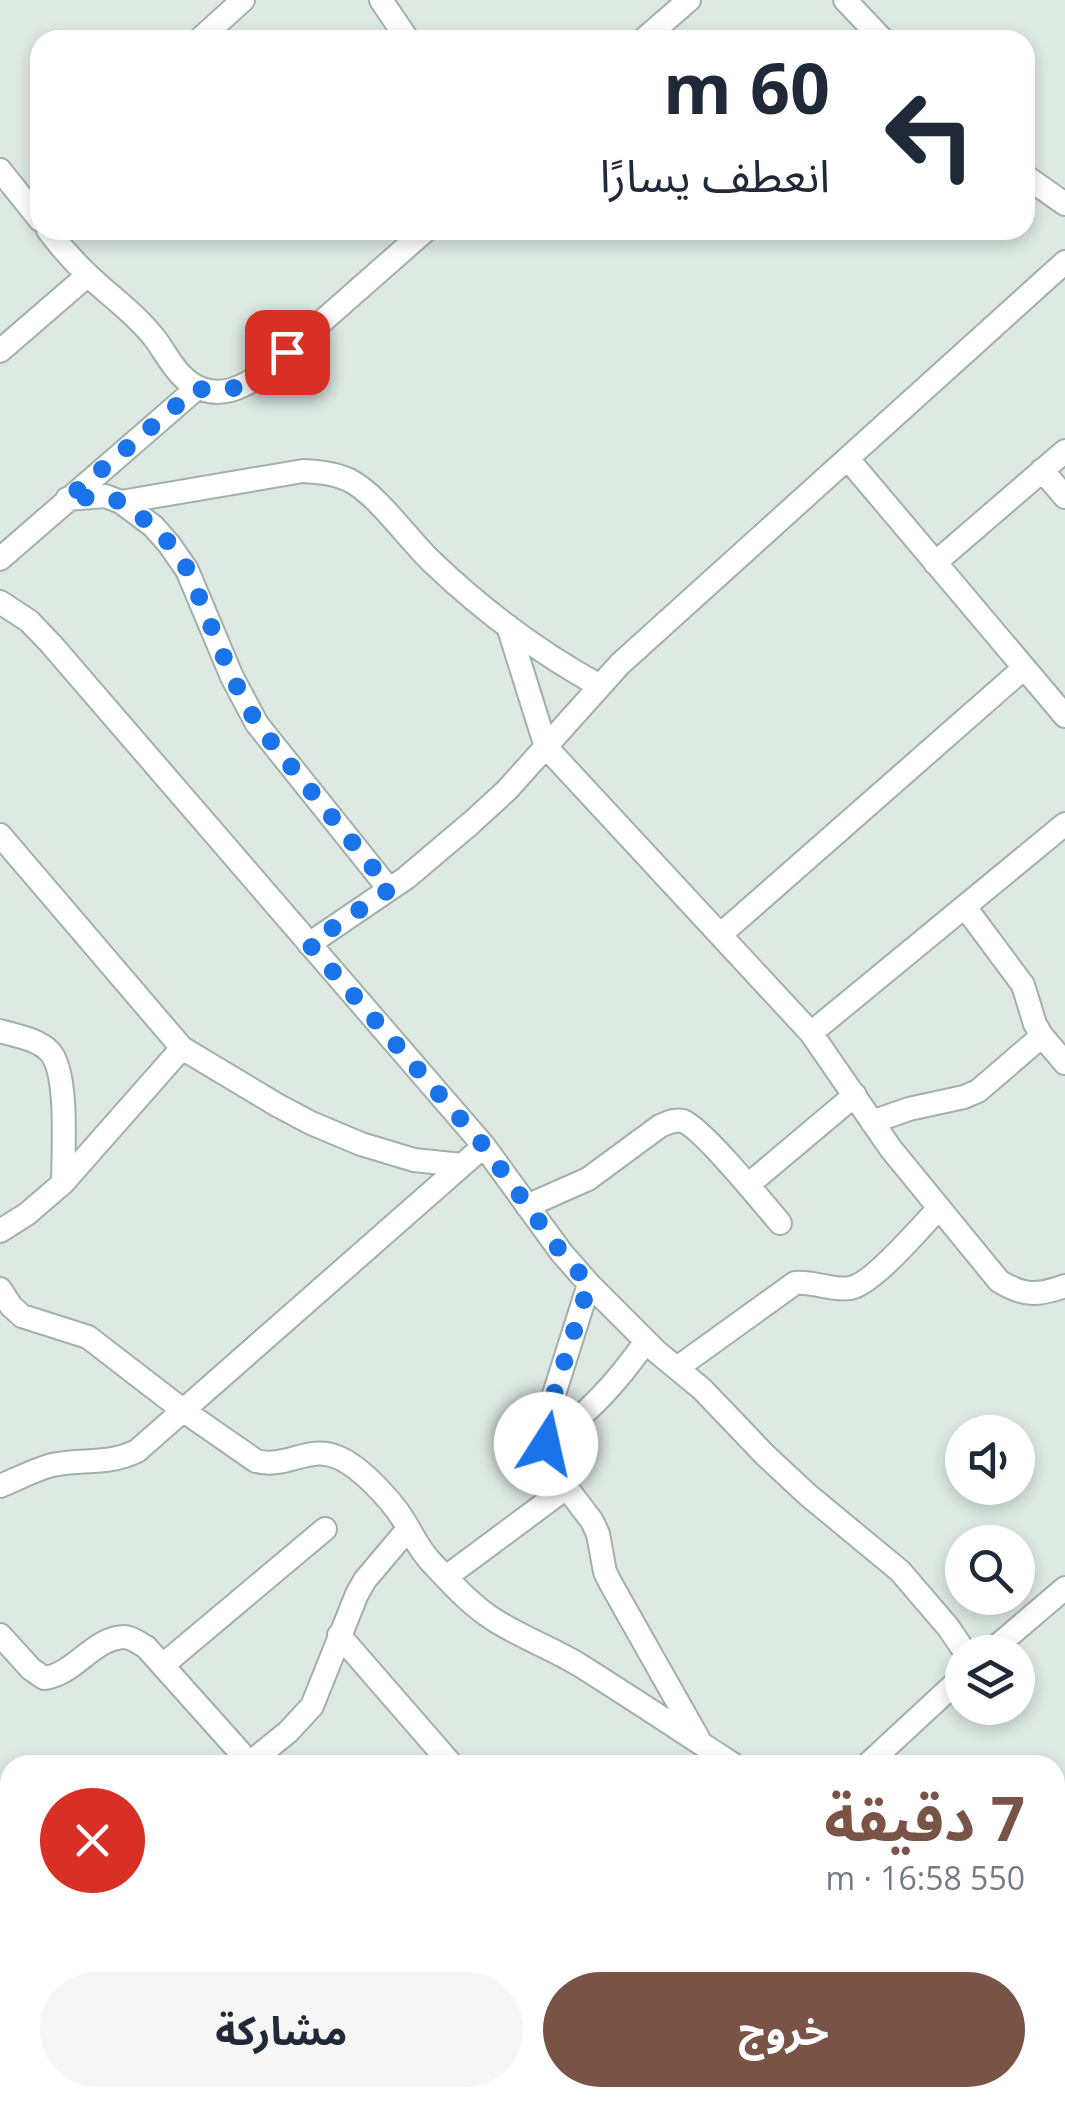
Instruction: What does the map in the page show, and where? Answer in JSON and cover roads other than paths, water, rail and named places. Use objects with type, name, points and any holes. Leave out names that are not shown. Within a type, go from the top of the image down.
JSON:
[{"type":"street","points":[[210,30],[243,0]]},
{"type":"street","points":[[381,0],[401,30]]},
{"type":"street","points":[[655,30],[689,0]]},
{"type":"street","points":[[845,0],[874,30]]},
{"type":"street","points":[[0,170],[30,198]]},
{"type":"street","points":[[1035,183],[1065,204]]},
{"type":"street","points":[[57,240],[88,276],[139,321],[184,378],[210,392],[243,386],[260,376],[415,240]]},
{"type":"street","points":[[309,944],[406,878],[472,823],[645,640],[1065,262]]},
{"type":"street","points":[[0,351],[88,276]]},
{"type":"street","points":[[0,559],[197,388]]},
{"type":"street","points":[[935,562],[1065,451]]},
{"type":"street","points":[[848,460],[1065,716]]},
{"type":"street","points":[[1042,470],[1065,497]]},
{"type":"street","points":[[121,502],[277,475],[325,472],[350,480],[471,598],[548,656],[600,686]]},
{"type":"street","points":[[67,499],[105,496],[121,502],[170,544],[188,570],[232,677],[257,724],[390,889]]},
{"type":"street","points":[[0,602],[40,631],[484,1146],[589,1284],[646,1342],[702,1389],[808,1496],[900,1571],[953,1635]]},
{"type":"street","points":[[508,626],[546,747],[811,1033],[872,1122],[999,1281],[1016,1292],[1035,1294],[1065,1286]]},
{"type":"street","points":[[720,935],[1024,668]]},
{"type":"street","points":[[811,1033],[1065,824]]},
{"type":"street","points":[[0,835],[182,1048],[278,1105],[361,1144],[414,1160],[462,1165]]},
{"type":"street","points":[[965,907],[1023,985],[1035,1024],[1065,1063]]},
{"type":"street","points":[[0,1031],[34,1042],[54,1056],[61,1084],[64,1183]]},
{"type":"street","points":[[872,1122],[978,1091],[1042,1036]]},
{"type":"street","points":[[0,1231],[64,1183],[182,1048]]},
{"type":"street","points":[[748,1185],[855,1095]]},
{"type":"street","points":[[528,1206],[588,1180],[660,1126],[674,1121],[693,1128],[780,1223]]},
{"type":"street","points":[[0,1486],[49,1466],[103,1462],[137,1451],[484,1146]]},
{"type":"street","points":[[677,1368],[795,1283],[838,1288],[860,1285],[938,1209]]},
{"type":"street","points":[[589,1284],[549,1410],[546,1444],[557,1474],[592,1521],[611,1584],[702,1744]]},
{"type":"street","points":[[0,1289],[22,1316],[88,1337],[256,1461],[278,1464],[321,1453],[350,1464],[401,1516],[423,1553],[490,1617],[576,1663],[719,1755]]},
{"type":"street","points":[[546,1444],[602,1398],[646,1342]]},
{"type":"street","points":[[446,1577],[566,1488]]},
{"type":"street","points":[[163,1665],[326,1529]]},
{"type":"street","points":[[259,1755],[312,1706],[365,1580],[408,1529]]},
{"type":"street","points":[[1010,1635],[1065,1588]]},
{"type":"street","points":[[0,1635],[44,1678],[59,1674],[98,1647],[124,1637],[146,1647],[242,1755]]},
{"type":"street","points":[[339,1635],[443,1755]]},
{"type":"street","points":[[878,1755],[945,1693]]}]
